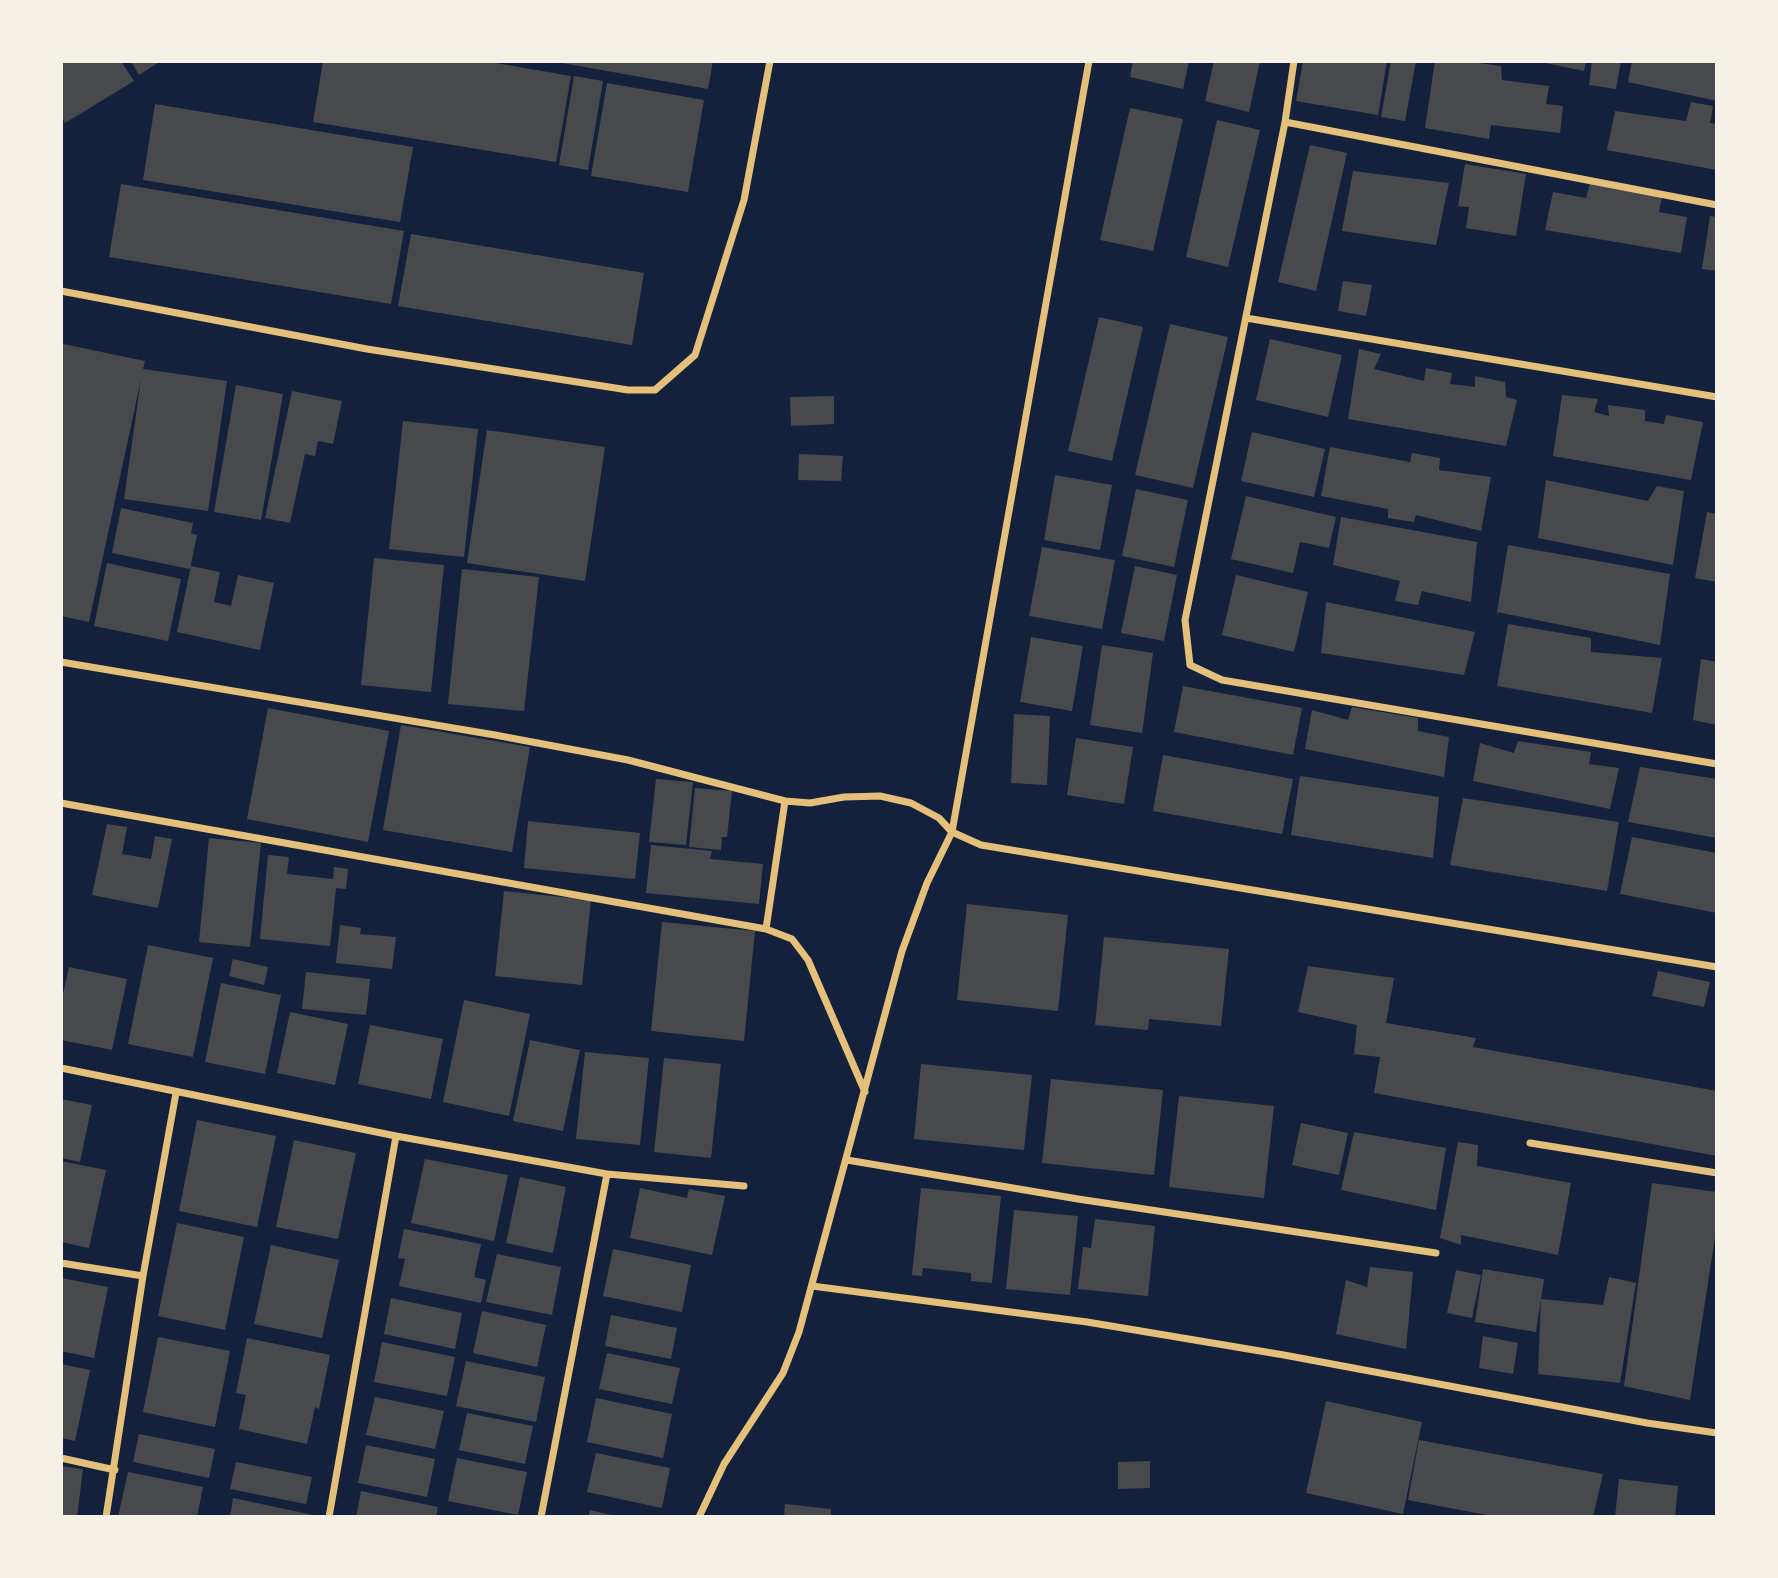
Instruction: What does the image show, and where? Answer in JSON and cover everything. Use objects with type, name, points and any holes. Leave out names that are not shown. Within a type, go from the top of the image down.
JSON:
[{"type":"street","points":[[61,291],[367,349],[628,390],[655,390],[695,355],[744,200],[770,61]]},
{"type":"street","points":[[699,1517],[724,1464],[783,1373],[799,1332],[902,951],[927,883],[952,832],[1089,61]]},
{"type":"street","points":[[1294,61],[1285,122],[1185,620],[1190,665],[1222,680],[1717,764]]},
{"type":"street","points":[[1285,122],[1717,205]]},
{"type":"street","points":[[1246,318],[1717,397]]},
{"type":"street","points":[[61,662],[628,760],[785,801],[810,803],[844,797],[880,796],[911,803],[939,818],[952,832],[981,845],[1717,967]]},
{"type":"street","points":[[766,929],[785,801]]},
{"type":"street","points":[[61,803],[766,929],[792,939],[808,960],[865,1093]]},
{"type":"street","points":[[61,1068],[396,1136],[607,1174],[744,1186]]},
{"type":"street","points":[[106,1517],[143,1276],[176,1093]]},
{"type":"street","points":[[329,1517],[396,1136]]},
{"type":"street","points":[[1530,1143],[1717,1173]]},
{"type":"street","points":[[847,1160],[1077,1199],[1436,1253]]},
{"type":"street","points":[[541,1517],[607,1174]]},
{"type":"street","points":[[61,1263],[143,1276]]},
{"type":"street","points":[[812,1286],[1087,1322],[1350,1367],[1647,1423],[1717,1433]]},
{"type":"street","points":[[61,1458],[115,1470]]},
{"type":"building","points":[[61,61],[121,61],[134,81],[65,123],[61,116]]},
{"type":"building","points":[[131,61],[161,61],[139,75]]},
{"type":"building","points":[[323,61],[484,61],[571,76],[556,162],[313,122]]},
{"type":"building","points":[[551,61],[713,61],[708,89]]},
{"type":"building","points":[[1133,61],[1189,61],[1183,89],[1130,77]]},
{"type":"building","points":[[1214,61],[1260,61],[1249,112],[1205,101]]},
{"type":"building","points":[[1303,61],[1387,61],[1378,115],[1296,101]]},
{"type":"building","points":[[1391,61],[1416,61],[1405,121],[1381,117]]},
{"type":"building","points":[[1435,61],[1464,61],[1501,66],[1502,80],[1549,86],[1546,104],[1563,106],[1560,133],[1491,125],[1489,139],[1425,128]]},
{"type":"building","points":[[1536,61],[1586,61],[1584,71]]},
{"type":"building","points":[[1592,61],[1621,61],[1616,89],[1589,85]]},
{"type":"building","points":[[1632,61],[1717,61],[1717,101],[1628,82]]},
{"type":"building","points":[[574,76],[603,81],[588,170],[559,165]]},
{"type":"building","points":[[607,83],[704,100],[688,192],[591,176]]},
{"type":"building","points":[[1691,102],[1713,106],[1710,123],[1717,124],[1717,170],[1607,150],[1615,111],[1686,121]]},
{"type":"building","points":[[155,104],[413,147],[400,222],[143,180]]},
{"type":"building","points":[[1130,108],[1183,119],[1153,251],[1100,240]]},
{"type":"building","points":[[1217,120],[1260,130],[1228,267],[1186,257]]},
{"type":"building","points":[[1310,145],[1347,153],[1316,291],[1278,282]]},
{"type":"building","points":[[1465,164],[1526,174],[1516,236],[1466,228],[1469,207],[1458,206]]},
{"type":"building","points":[[1353,171],[1449,183],[1436,245],[1342,231]]},
{"type":"building","points":[[1590,183],[1662,197],[1659,212],[1687,217],[1681,253],[1545,230],[1553,192],[1586,198]]},
{"type":"building","points":[[121,184],[404,231],[391,304],[109,257]]},
{"type":"building","points":[[1710,216],[1717,217],[1717,271],[1702,269]]},
{"type":"building","points":[[411,234],[644,273],[632,345],[398,306]]},
{"type":"building","points":[[1343,281],[1372,285],[1366,316],[1338,311]]},
{"type":"building","points":[[1099,317],[1143,327],[1112,461],[1068,451]]},
{"type":"building","points":[[1170,324],[1228,337],[1193,488],[1135,475]]},
{"type":"building","points":[[1270,339],[1342,355],[1328,417],[1256,400]]},
{"type":"building","points":[[63,344],[145,361],[143,369],[227,381],[208,511],[124,499],[141,379],[89,622],[61,616]]},
{"type":"building","points":[[1359,349],[1381,354],[1374,369],[1424,381],[1426,368],[1452,373],[1450,384],[1475,387],[1475,376],[1505,382],[1506,397],[1517,400],[1506,446],[1348,419]]},
{"type":"building","points":[[236,385],[283,394],[261,520],[214,512]]},
{"type":"building","points":[[292,391],[342,401],[333,444],[318,441],[315,456],[305,454],[290,523],[265,518]]},
{"type":"building","points":[[1562,395],[1598,399],[1594,412],[1609,416],[1608,405],[1645,410],[1645,421],[1664,424],[1666,415],[1703,422],[1691,480],[1553,456]]},
{"type":"building","points":[[834,396],[834,424],[791,426],[790,397]]},
{"type":"building","points":[[403,421],[478,429],[464,557],[389,549]]},
{"type":"building","points":[[487,430],[605,447],[585,581],[467,563]]},
{"type":"building","points":[[1252,432],[1325,449],[1314,497],[1241,481]]},
{"type":"building","points":[[1330,447],[1410,462],[1412,453],[1440,458],[1439,470],[1491,477],[1481,531],[1416,515],[1414,522],[1388,518],[1388,509],[1321,496]]},
{"type":"building","points":[[799,454],[843,456],[841,481],[798,480]]},
{"type":"building","points":[[1055,475],[1112,485],[1100,550],[1044,540]]},
{"type":"building","points":[[1546,480],[1648,501],[1657,486],[1684,491],[1673,565],[1538,538]]},
{"type":"building","points":[[1136,489],[1188,500],[1174,567],[1122,556]]},
{"type":"building","points":[[1246,496],[1336,517],[1329,548],[1300,542],[1293,573],[1231,559]]},
{"type":"building","points":[[121,508],[193,523],[191,533],[197,535],[190,569],[112,553]]},
{"type":"building","points":[[1707,512],[1717,514],[1717,582],[1695,578]]},
{"type":"building","points":[[1341,517],[1477,542],[1471,602],[1422,591],[1418,605],[1395,601],[1400,581],[1333,565]]},
{"type":"building","points":[[1508,545],[1670,574],[1660,645],[1497,612]]},
{"type":"building","points":[[1042,547],[1115,560],[1102,629],[1029,616]]},
{"type":"building","points":[[374,558],[444,565],[431,692],[361,685]]},
{"type":"building","points":[[107,563],[181,579],[168,641],[94,626]]},
{"type":"building","points":[[191,566],[220,572],[214,602],[231,606],[238,575],[274,583],[260,650],[177,632]]},
{"type":"building","points":[[1135,566],[1177,575],[1164,641],[1121,633]]},
{"type":"building","points":[[462,569],[539,577],[524,711],[448,704]]},
{"type":"building","points":[[1236,575],[1308,592],[1294,652],[1222,635]]},
{"type":"building","points":[[1326,602],[1475,632],[1464,675],[1321,653]]},
{"type":"building","points":[[1508,624],[1591,638],[1591,652],[1662,658],[1652,713],[1497,686]]},
{"type":"building","points":[[1031,637],[1083,646],[1072,711],[1020,702]]},
{"type":"building","points":[[1102,645],[1153,653],[1142,733],[1090,725]]},
{"type":"building","points":[[1701,659],[1717,662],[1717,725],[1693,720]]},
{"type":"building","points":[[1183,686],[1302,708],[1293,755],[1174,732]]},
{"type":"building","points":[[1352,707],[1418,718],[1418,731],[1449,737],[1444,777],[1305,749],[1312,710],[1348,720]]},
{"type":"building","points":[[268,708],[389,731],[368,842],[247,819]]},
{"type":"building","points":[[1014,714],[1050,716],[1047,785],[1011,783]]},
{"type":"building","points":[[401,725],[530,747],[512,852],[383,830]]},
{"type":"building","points":[[1076,738],[1133,747],[1124,804],[1067,795]]},
{"type":"building","points":[[1518,741],[1591,752],[1589,764],[1619,768],[1610,809],[1473,781],[1480,743],[1514,753]]},
{"type":"building","points":[[1163,755],[1293,779],[1282,834],[1153,811]]},
{"type":"building","points":[[1640,767],[1717,779],[1717,838],[1628,822]]},
{"type":"building","points":[[1300,776],[1439,797],[1433,858],[1291,835]]},
{"type":"building","points":[[656,779],[693,782],[686,845],[649,842]]},
{"type":"building","points":[[695,788],[732,791],[727,837],[722,837],[721,850],[689,847]]},
{"type":"building","points":[[1463,798],[1619,822],[1607,891],[1450,865]]},
{"type":"building","points":[[528,821],[640,833],[635,879],[524,868]]},
{"type":"building","points":[[107,824],[127,827],[122,854],[151,859],[155,836],[172,839],[158,908],[92,895]]},
{"type":"building","points":[[1632,837],[1717,853],[1717,913],[1620,894]]},
{"type":"building","points":[[209,838],[261,843],[250,947],[199,942]]},
{"type":"building","points":[[651,845],[712,851],[710,859],[763,864],[759,904],[646,893]]},
{"type":"building","points":[[268,855],[289,857],[287,874],[333,879],[334,867],[348,869],[346,889],[336,888],[330,946],[260,939]]},
{"type":"building","points":[[504,891],[591,900],[582,985],[495,976]]},
{"type":"building","points":[[967,904],[1068,915],[1058,1011],[957,1000]]},
{"type":"building","points":[[662,922],[755,931],[744,1041],[651,1031]]},
{"type":"building","points":[[340,925],[361,928],[360,934],[396,937],[392,969],[336,963]]},
{"type":"building","points":[[1104,937],[1229,949],[1221,1026],[1149,1019],[1148,1030],[1095,1025]]},
{"type":"building","points":[[148,945],[213,958],[193,1057],[128,1044]]},
{"type":"building","points":[[233,959],[268,967],[264,985],[229,976]]},
{"type":"building","points":[[1308,966],[1394,978],[1386,1023],[1476,1038],[1473,1047],[1717,1091],[1717,1156],[1374,1093],[1380,1057],[1354,1054],[1357,1025],[1298,1012]]},
{"type":"building","points":[[69,967],[127,979],[112,1050],[61,1040],[61,1003]]},
{"type":"building","points":[[1658,971],[1710,982],[1704,1007],[1652,996]]},
{"type":"building","points":[[306,972],[370,979],[366,1015],[302,1009]]},
{"type":"building","points":[[221,983],[281,995],[265,1074],[205,1062]]},
{"type":"building","points":[[464,1000],[530,1014],[509,1116],[443,1102]]},
{"type":"building","points":[[290,1012],[348,1024],[335,1085],[277,1073]]},
{"type":"building","points":[[370,1025],[443,1039],[431,1099],[358,1084]]},
{"type":"building","points":[[530,1040],[580,1050],[563,1131],[513,1121]]},
{"type":"building","points":[[585,1052],[649,1058],[640,1145],[576,1139]]},
{"type":"building","points":[[664,1058],[721,1064],[711,1158],[654,1152]]},
{"type":"building","points":[[921,1064],[1032,1075],[1024,1150],[914,1139]]},
{"type":"building","points":[[1051,1079],[1163,1090],[1154,1175],[1042,1163]]},
{"type":"building","points":[[1179,1096],[1274,1106],[1264,1198],[1169,1187]]},
{"type":"building","points":[[61,1099],[92,1105],[80,1162],[61,1158]]},
{"type":"building","points":[[197,1120],[276,1136],[257,1227],[179,1211]]},
{"type":"building","points":[[1301,1123],[1348,1133],[1339,1175],[1292,1165]]},
{"type":"building","points":[[1354,1132],[1446,1148],[1436,1210],[1341,1190]]},
{"type":"building","points":[[294,1140],[356,1153],[338,1239],[276,1227]]},
{"type":"building","points":[[1458,1142],[1478,1145],[1477,1166],[1571,1183],[1558,1255],[1461,1235],[1461,1245],[1440,1238]]},
{"type":"building","points":[[425,1159],[508,1175],[494,1241],[411,1223]]},
{"type":"building","points":[[61,1161],[106,1170],[89,1248],[61,1242]]},
{"type":"building","points":[[520,1177],[566,1187],[553,1253],[506,1243]]},
{"type":"building","points":[[1652,1183],[1717,1192],[1717,1224],[1690,1400],[1624,1386]]},
{"type":"building","points":[[640,1188],[687,1198],[689,1189],[725,1196],[712,1255],[630,1238]]},
{"type":"building","points":[[921,1188],[1001,1196],[992,1283],[971,1281],[971,1273],[923,1268],[922,1276],[912,1275]]},
{"type":"building","points":[[1014,1210],[1078,1216],[1070,1295],[1006,1289]]},
{"type":"building","points":[[1095,1219],[1155,1226],[1148,1296],[1078,1289],[1083,1247],[1091,1248]]},
{"type":"building","points":[[177,1223],[244,1237],[225,1330],[158,1316]]},
{"type":"building","points":[[404,1229],[481,1244],[474,1277],[486,1280],[481,1303],[399,1286],[405,1259],[398,1258]]},
{"type":"building","points":[[271,1245],[339,1260],[322,1338],[254,1324]]},
{"type":"building","points":[[613,1249],[691,1265],[682,1312],[603,1296]]},
{"type":"building","points":[[497,1254],[561,1267],[552,1315],[486,1302]]},
{"type":"building","points":[[1370,1267],[1413,1272],[1406,1349],[1336,1334],[1346,1280],[1367,1287]]},
{"type":"building","points":[[1483,1269],[1544,1279],[1536,1332],[1475,1322]]},
{"type":"building","points":[[1456,1270],[1481,1275],[1472,1318],[1447,1313]]},
{"type":"building","points":[[1609,1277],[1636,1283],[1620,1383],[1538,1374],[1541,1299],[1603,1305]]},
{"type":"building","points":[[61,1278],[108,1287],[94,1358],[61,1351]]},
{"type":"building","points":[[391,1298],[462,1313],[455,1349],[384,1334]]},
{"type":"building","points":[[482,1311],[546,1325],[537,1367],[473,1353]]},
{"type":"building","points":[[611,1315],[677,1328],[671,1359],[605,1346]]},
{"type":"building","points":[[1483,1336],[1518,1343],[1513,1374],[1479,1368]]},
{"type":"building","points":[[158,1337],[230,1351],[215,1427],[143,1412]]},
{"type":"building","points":[[247,1338],[330,1355],[319,1409],[315,1407],[307,1444],[239,1429],[246,1395],[236,1393]]},
{"type":"building","points":[[382,1342],[455,1357],[447,1396],[374,1382]]},
{"type":"building","points":[[607,1353],[680,1368],[672,1404],[599,1389]]},
{"type":"building","points":[[466,1361],[545,1377],[536,1422],[456,1406]]},
{"type":"building","points":[[61,1364],[90,1370],[75,1441],[61,1438]]},
{"type":"building","points":[[375,1397],[444,1411],[435,1449],[366,1435]]},
{"type":"building","points":[[596,1398],[672,1414],[663,1458],[587,1442]]},
{"type":"building","points":[[1326,1401],[1422,1422],[1403,1514],[1306,1493]]},
{"type":"building","points":[[467,1413],[533,1426],[525,1464],[459,1450]]},
{"type":"building","points":[[139,1434],[215,1449],[209,1478],[133,1462]]},
{"type":"building","points":[[1419,1440],[1603,1474],[1593,1517],[1497,1517],[1408,1500]]},
{"type":"building","points":[[366,1445],[435,1459],[427,1497],[358,1483]]},
{"type":"building","points":[[596,1453],[670,1468],[662,1508],[587,1492]]},
{"type":"building","points":[[457,1458],[527,1472],[518,1515],[448,1501]]},
{"type":"building","points":[[1150,1461],[1150,1488],[1118,1489],[1118,1462]]},
{"type":"building","points":[[236,1462],[312,1477],[306,1504],[230,1489]]},
{"type":"building","points":[[61,1466],[83,1469],[77,1517],[61,1517]]},
{"type":"building","points":[[128,1472],[203,1487],[197,1517],[118,1517]]},
{"type":"building","points":[[1619,1479],[1678,1486],[1675,1517],[1615,1517]]},
{"type":"building","points":[[361,1491],[438,1507],[436,1517],[356,1517]]},
{"type":"building","points":[[233,1498],[318,1516],[318,1517],[230,1517]]},
{"type":"building","points":[[785,1504],[831,1509],[831,1517],[784,1517]]},
{"type":"building","points":[[590,1510],[615,1516],[588,1517]]}]
